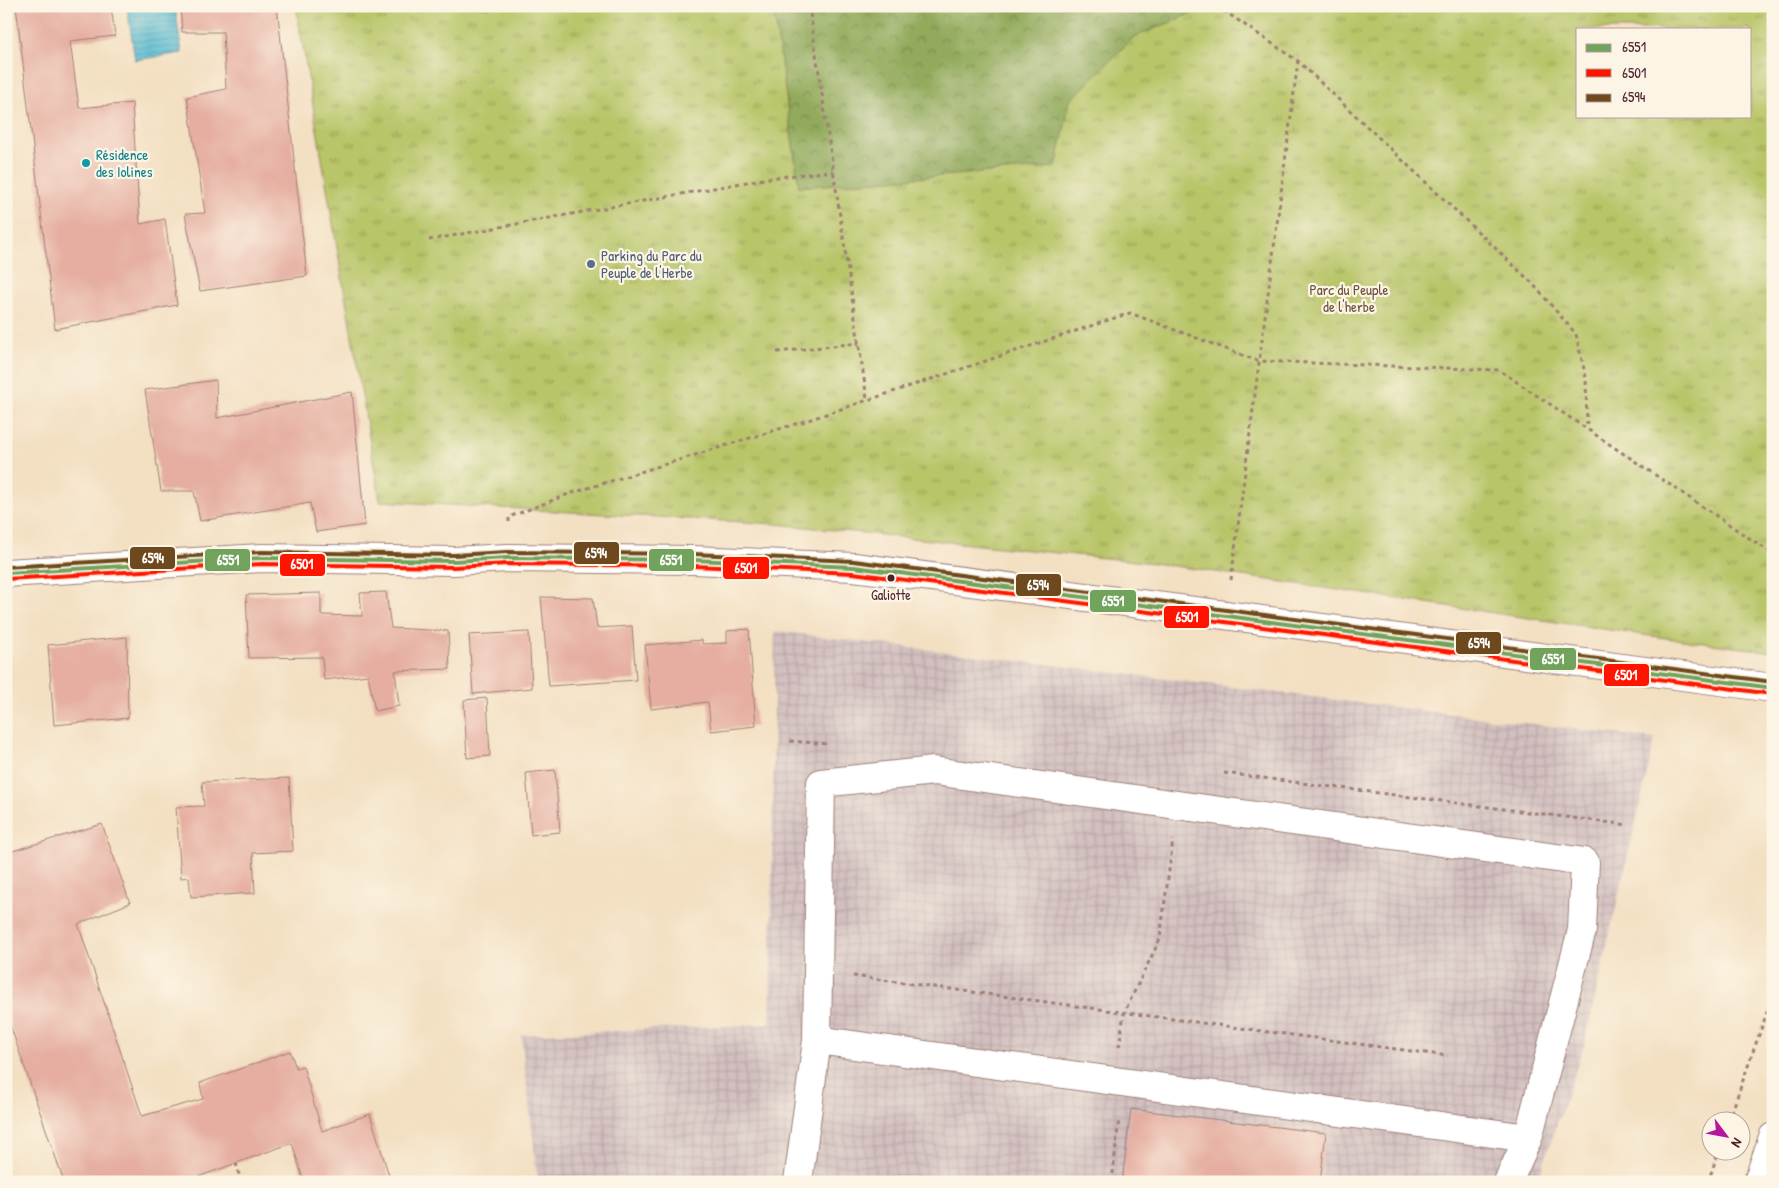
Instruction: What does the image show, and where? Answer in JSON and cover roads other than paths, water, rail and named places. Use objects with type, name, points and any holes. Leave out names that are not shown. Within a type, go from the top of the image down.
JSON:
[{"type":"street","points":[[6,573],[262,558],[454,561],[507,558],[693,560],[854,567],[1773,688]]},
{"type":"street","points":[[798,1182],[817,1040],[821,783],[934,771],[1585,862],[1582,930],[1528,1138],[1508,1182]]},
{"type":"street","points":[[817,1040],[1528,1138]]},
{"type":"street","points":[[1758,1182],[1773,1136]]},
{"type":"water","points":[[127,6],[175,6],[182,53],[135,60]]},
{"type":"place","name":"Résidence des Iolines","points":[[86,163]]},
{"type":"place","name":"Parking du Parc du Peuple de l'Herbe","points":[[591,264]]},
{"type":"place","name":"Galiotte","points":[[891,578]]},
{"type":"park label","name":"Parc du Peuple de l'herbe","points":[[1349,298]]}]
